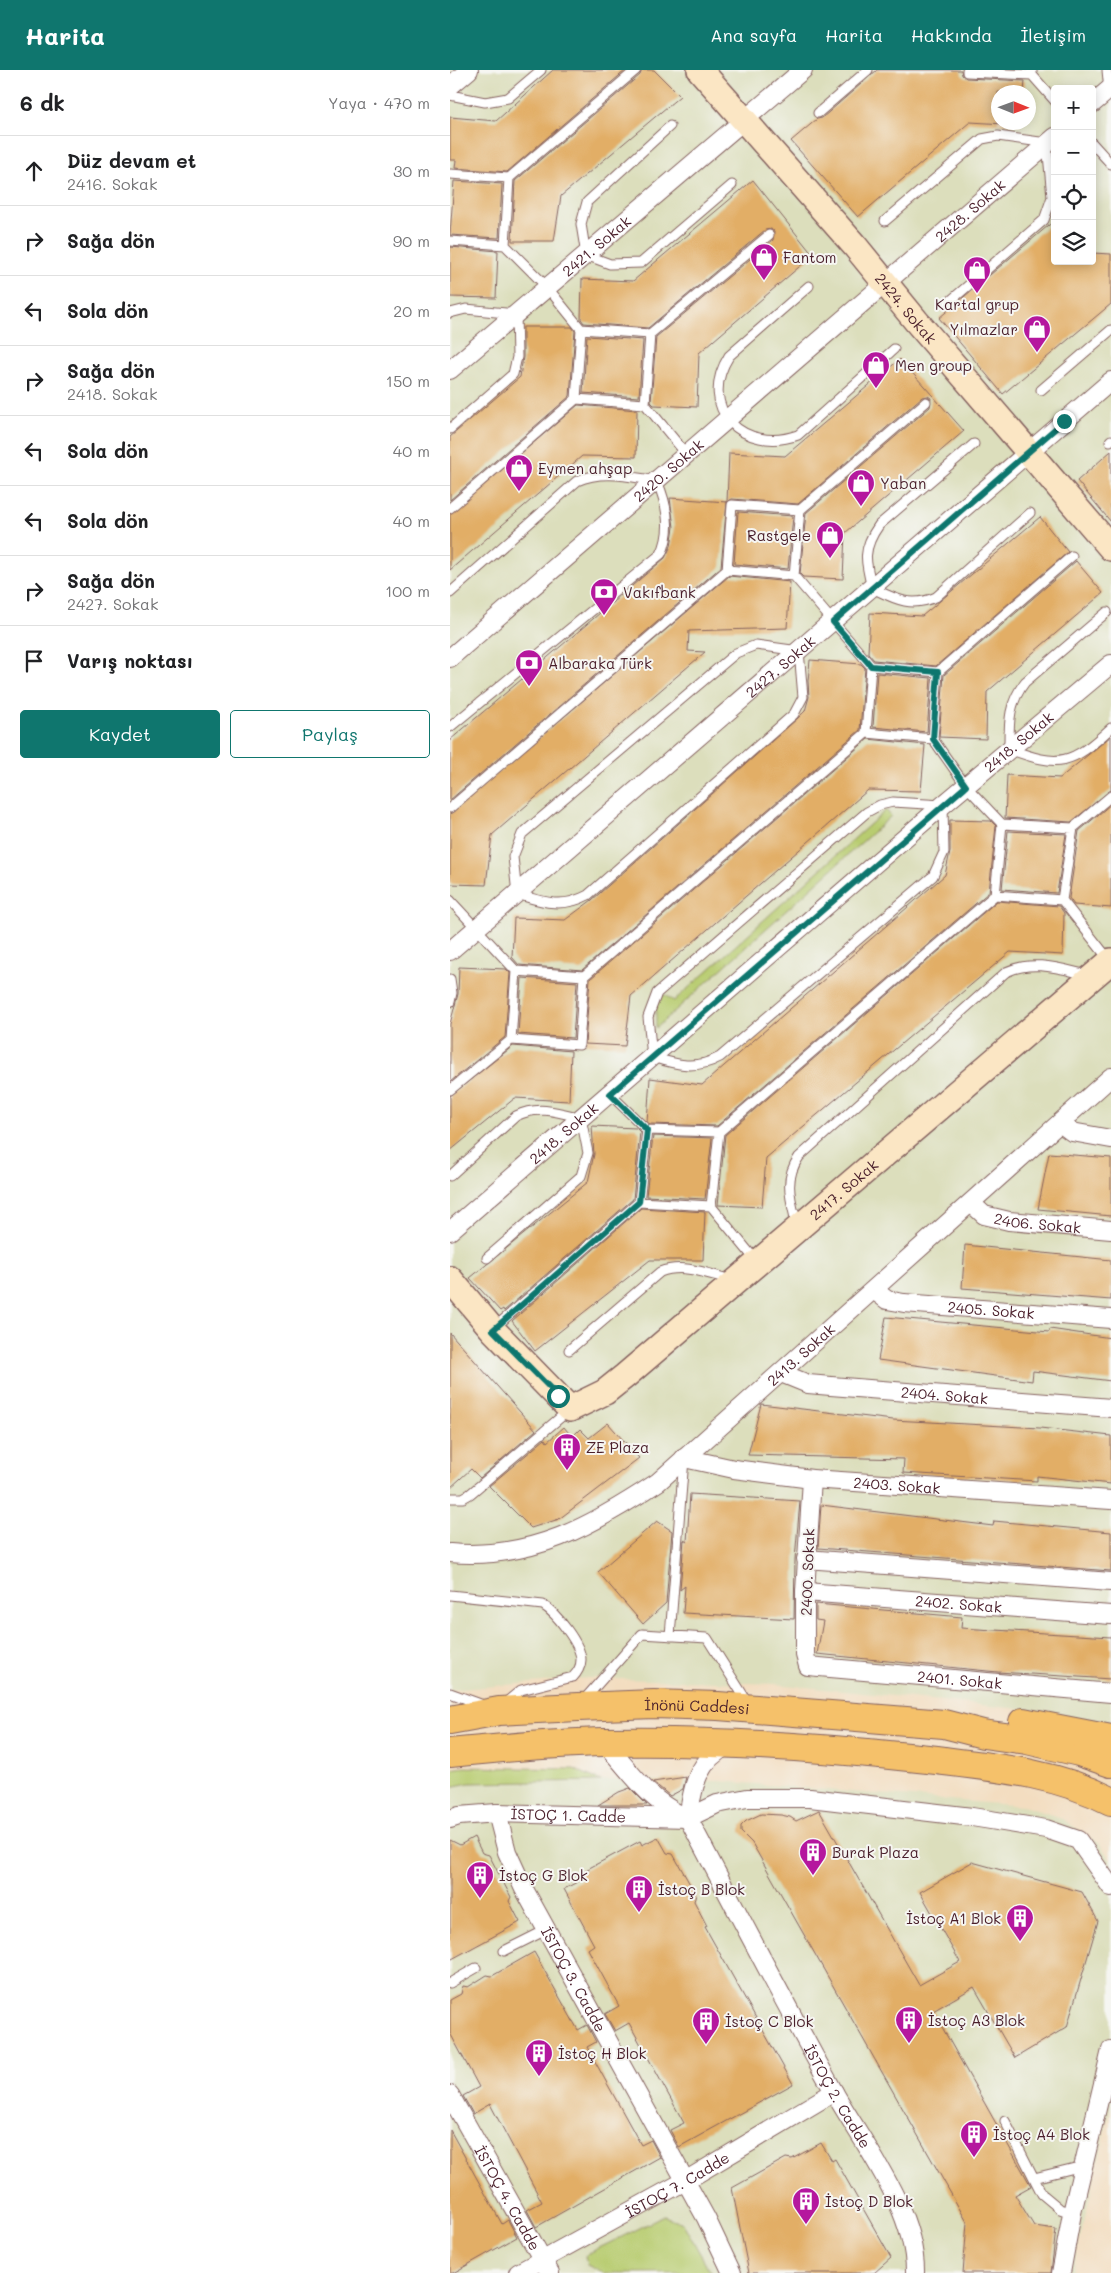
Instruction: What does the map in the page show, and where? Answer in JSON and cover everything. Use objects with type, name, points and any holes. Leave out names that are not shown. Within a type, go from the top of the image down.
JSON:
[{"type":"highway","name":"İnönü Caddesi","points":[[450,1720],[499,1711],[654,1704],[750,1708],[944,1724]]},
{"type":"highway","points":[[944,1724],[980,1720],[1031,1722],[1111,1739]]},
{"type":"highway","points":[[944,1724],[983,1734],[1027,1740],[1079,1752],[1111,1763]]},
{"type":"highway","points":[[450,1753],[604,1742],[732,1744],[881,1754],[965,1764],[1030,1773],[1104,1795]]},
{"type":"street","points":[[450,86],[469,70]]},
{"type":"street","name":"2424. Sokak","points":[[700,70],[886,284],[1028,453],[1111,548]]},
{"type":"street","name":"2421. Sokak","points":[[450,370],[803,70]]},
{"type":"street","points":[[1096,101],[1110,90]]},
{"type":"street","name":"2428. Sokak","points":[[886,284],[1051,140]]},
{"type":"street","name":"2420. Sokak","points":[[450,658],[886,284]]},
{"type":"street","name":"2427. Sokak","points":[[450,951],[1111,381]]},
{"type":"street","name":"2418. Sokak","points":[[450,1231],[943,805],[1111,664]]},
{"type":"street","name":"2417. Sokak","points":[[570,1409],[605,1392],[737,1282],[1105,966]]},
{"type":"street","name":"2413. Sokak","points":[[450,1553],[484,1553],[549,1542],[572,1534],[625,1504],[658,1482],[1111,1077]]},
{"type":"street","points":[[1060,1123],[1072,1132],[1111,1139]]},
{"type":"street","name":"2406. Sokak","points":[[971,1204],[984,1215],[1009,1221],[1111,1230]]},
{"type":"street","points":[[450,1279],[493,1330],[570,1409]]},
{"type":"street","name":"2405. Sokak","points":[[874,1290],[887,1300],[904,1303],[1111,1319]]},
{"type":"street","name":"2404. Sokak","points":[[781,1373],[808,1384],[1111,1408]]},
{"type":"street","name":"2403. Sokak","points":[[684,1458],[734,1470],[812,1479],[1111,1500]]},
{"type":"street","name":"2400. Sokak","points":[[808,1666],[805,1655],[805,1592],[812,1479]]},
{"type":"street","points":[[806,1559],[1111,1582]]},
{"type":"street","name":"2402. Sokak","points":[[805,1592],[1111,1615]]},
{"type":"street","name":"2401. Sokak","points":[[808,1666],[1111,1693]]},
{"type":"street","points":[[604,1742],[664,1808],[688,1818],[717,1804],[756,1798],[810,1798],[990,1820],[1046,1829],[1078,1840],[1111,1887]]},
{"type":"street","points":[[688,1818],[691,1795],[700,1770],[714,1752],[732,1744]]},
{"type":"street","name":"İSTOÇ 1. Cadde","points":[[450,1819],[459,1816],[497,1813],[688,1818]]},
{"type":"street","name":"İSTOÇ 3. Cadde","points":[[497,1813],[507,1852],[546,1930],[706,2218],[732,2273]]},
{"type":"street","name":"İSTOÇ 2. Cadde","points":[[688,1818],[834,2092],[898,2204],[911,2233],[915,2273]]},
{"type":"street","points":[[1061,2273],[1072,2213],[1111,2050]]},
{"type":"street","name":"İSTOÇ 7. Cadde","points":[[518,2273],[547,2266],[834,2092]]},
{"type":"street","name":"İSTOÇ 4. Cadde","points":[[450,2095],[547,2266]]},
{"type":"lane","points":[[450,95],[485,102],[508,98],[541,70]]},
{"type":"lane","points":[[450,174],[509,178],[636,70]]},
{"type":"lane","points":[[818,113],[868,70]]},
{"type":"lane","points":[[967,70],[966,72],[1032,73],[1051,96]]},
{"type":"lane","points":[[1107,70],[1110,90]]},
{"type":"lane","points":[[670,126],[587,202],[581,224],[586,255],[610,264],[641,263],[732,185]]},
{"type":"lane","points":[[885,221],[982,140],[998,136],[1051,140]]},
{"type":"lane","points":[[1096,147],[1111,164]]},
{"type":"lane","points":[[948,303],[1044,220],[1052,198],[1052,175]]},
{"type":"lane","points":[[505,245],[509,178]]},
{"type":"lane","points":[[581,329],[650,334],[769,235]]},
{"type":"lane","points":[[450,241],[505,245],[548,287],[581,329],[576,399]]},
{"type":"lane","points":[[809,286],[729,356],[723,365],[717,397],[728,420],[751,437],[763,440],[787,439],[798,435],[894,349]]},
{"type":"lane","points":[[450,313],[466,309],[516,314],[518,352],[513,374],[450,429]]},
{"type":"lane","points":[[1041,390],[1111,330]]},
{"type":"lane","points":[[650,334],[645,404],[687,456]]},
{"type":"lane","points":[[450,508],[576,399],[645,404]]},
{"type":"lane","points":[[794,576],[800,510],[926,402]]},
{"type":"lane","points":[[974,444],[879,524],[869,541],[866,552],[865,563],[872,588],[908,603],[917,604],[936,597],[1030,513]]},
{"type":"lane","points":[[450,593],[578,481],[587,477],[605,474],[657,481],[668,505],[666,541],[661,554],[450,727]]},
{"type":"lane","points":[[450,808],[727,570],[732,505],[800,510]]},
{"type":"lane","points":[[1072,556],[938,672],[933,739],[966,786],[1002,824],[1073,828]]},
{"type":"lane","points":[[727,570],[794,576],[871,666],[938,672]]},
{"type":"lane","points":[[1107,612],[1025,682],[1017,692],[1009,714],[1009,749],[1039,760],[1066,760],[1088,750],[1111,728]]},
{"type":"lane","points":[[756,645],[799,651],[803,690],[800,704],[794,714],[588,895],[559,905],[517,894],[512,857],[522,834],[736,653],[756,645]]},
{"type":"lane","points":[[866,734],[871,666]]},
{"type":"lane","points":[[450,900],[516,971],[584,976],[866,734],[933,739]]},
{"type":"lane","points":[[1105,966],[1062,900],[1073,828],[1111,796]]},
{"type":"lane","points":[[893,802],[943,805],[944,852],[933,876],[720,1056],[700,1065],[690,1066],[652,1057],[648,1027],[650,1007],[657,993],[672,980],[873,808],[893,802]]},
{"type":"lane","points":[[610,1094],[647,1130],[719,1132],[995,895],[1002,824]]},
{"type":"lane","points":[[995,895],[1062,900]]},
{"type":"lane","points":[[798,1230],[788,1183],[793,1165],[798,1156],[1006,972],[1022,966],[1105,966]]},
{"type":"lane","points":[[511,1040],[516,971]]},
{"type":"lane","points":[[450,1090],[511,1040],[580,1045],[584,976]]},
{"type":"lane","points":[[450,980],[450,1002]]},
{"type":"lane","points":[[450,1176],[516,1116],[524,1112],[541,1109],[581,1118],[588,1153],[581,1176],[488,1258]]},
{"type":"lane","points":[[493,1330],[639,1202],[647,1130]]},
{"type":"lane","points":[[719,1132],[712,1206],[758,1264]]},
{"type":"lane","points":[[639,1202],[712,1206]]},
{"type":"lane","points":[[568,1350],[660,1272],[670,1268],[686,1268],[737,1282]]},
{"type":"lane","points":[[450,1498],[463,1498],[470,1494],[570,1409]]},
{"type":"lane","points":[[670,1636],[684,1458]]},
{"type":"lane","points":[[450,1595],[543,1605],[552,1610],[576,1644],[581,1660],[573,1677],[521,1690],[510,1698],[499,1711],[450,1693]]},
{"type":"lane","points":[[578,1707],[642,1634],[707,1638],[750,1708]]},
{"type":"lane","points":[[504,1951],[546,1930]]},
{"type":"lane","points":[[450,1983],[476,1968]]},
{"type":"lane","points":[[1005,2121],[1042,2194],[1050,2202],[1072,2213]]},
{"type":"lane","points":[[1034,2178],[1083,2166]]},
{"type":"shaded area","points":[[450,70],[1111,70],[1111,1724],[1040,1711],[775,1684],[588,1678],[450,1690]]},
{"type":"shaded area","points":[[516,1781],[719,1781],[1023,1806],[1059,1817],[1099,1843],[1111,1861],[1111,2107],[1072,2273],[450,2273],[450,1787],[469,1783]]},
{"type":"green space","points":[[886,810],[891,816],[656,1028],[656,1005],[663,994],[674,1001]]},
{"type":"green space","points":[[464,1767],[574,1769],[601,1781],[469,1783],[450,1787],[450,1769]]},
{"type":"green space","points":[[664,2216],[683,2223],[711,2273],[603,2273],[587,2265],[585,2257],[587,2254]]},
{"type":"building","points":[[553,70],[626,70],[507,172],[455,168],[456,160],[450,160],[450,117],[496,121]]},
{"type":"building","points":[[642,70],[654,70],[680,96],[561,196],[554,241],[512,241],[515,181],[640,75]]},
{"type":"building","points":[[877,70],[961,70],[962,75],[966,78],[1025,81],[1025,85],[991,85],[991,123],[970,122],[858,217],[791,141],[817,119],[822,118]]},
{"type":"building","points":[[753,180],[813,255],[699,353],[697,407],[654,405],[651,402],[656,337],[773,240],[774,231],[771,229],[765,230],[648,328],[584,323],[581,319],[582,279],[633,281]]},
{"type":"building","points":[[454,181],[502,184],[499,238],[450,235]]},
{"type":"building","points":[[1051,223],[1051,265],[1096,265],[1096,253],[1111,254],[1111,304],[1003,394],[939,318]]},
{"type":"building","points":[[450,247],[498,251],[496,298],[450,297]]},
{"type":"building","points":[[523,327],[572,327],[575,331],[570,396],[450,500],[450,437],[520,377],[523,357]]},
{"type":"building","points":[[587,336],[643,340],[639,397],[583,393]]},
{"type":"building","points":[[900,359],[964,431],[845,533],[843,579],[803,577],[800,574],[806,513],[930,407],[931,398],[928,396],[922,397],[798,504],[732,499],[727,502],[729,453],[785,456]]},
{"type":"building","points":[[578,405],[637,410],[636,457],[582,456],[450,570],[450,514]]},
{"type":"building","points":[[1111,451],[1111,522],[1077,481]]},
{"type":"building","points":[[670,498],[727,502],[721,567],[450,800],[450,740],[665,558],[671,546],[674,527]]},
{"type":"building","points":[[738,512],[793,516],[788,569],[734,564]]},
{"type":"building","points":[[1040,517],[1068,552],[936,666],[874,660],[868,653],[870,613],[922,616]]},
{"type":"building","points":[[1076,561],[1103,593],[987,692],[986,739],[939,737],[944,675]]},
{"type":"building","points":[[729,576],[790,582],[787,628],[689,631],[688,651],[705,652],[492,835],[486,885],[450,884],[450,814]]},
{"type":"building","points":[[810,660],[861,664],[865,668],[860,730],[582,970],[519,965],[512,957],[514,918],[565,920],[592,900],[805,711],[809,697]]},
{"type":"building","points":[[877,673],[931,678],[927,732],[873,727]]},
{"type":"building","points":[[1111,736],[1111,790],[1071,822],[1005,818],[1007,775],[1060,778]]},
{"type":"building","points":[[868,739],[925,745],[921,791],[868,790],[631,996],[625,1046],[585,1044],[590,979]]},
{"type":"building","points":[[1111,804],[1111,908],[1074,905],[1069,898],[1079,831]]},
{"type":"building","points":[[950,820],[991,821],[996,826],[989,892],[717,1126],[650,1124],[647,1122],[650,1078],[702,1085],[945,875],[950,852]]},
{"type":"building","points":[[1008,831],[1066,834],[1057,893],[1002,889]]},
{"type":"building","points":[[997,901],[1059,906],[1064,913],[1063,955],[1010,952],[766,1158],[762,1207],[718,1205],[725,1135]]},
{"type":"building","points":[[459,967],[506,969],[510,973],[505,1037],[450,1082],[450,1024],[458,994]]},
{"type":"building","points":[[522,978],[577,982],[573,1038],[518,1034]]},
{"type":"building","points":[[513,1046],[571,1051],[569,1101],[515,1098],[450,1151],[450,1096]]},
{"type":"building","points":[[592,1126],[636,1128],[640,1132],[633,1199],[504,1311],[503,1309],[500,1311],[470,1278],[588,1182],[594,1154]]},
{"type":"building","points":[[653,1136],[712,1138],[705,1199],[646,1196]]},
{"type":"building","points":[[1049,1153],[1111,1158],[1111,1216],[1038,1209]]},
{"type":"building","points":[[641,1208],[705,1212],[703,1260],[650,1260],[535,1351],[512,1321]]},
{"type":"building","points":[[965,1245],[1111,1260],[1111,1300],[962,1288]]},
{"type":"building","points":[[886,1317],[1049,1332],[1050,1329],[1111,1338],[1111,1381],[1033,1371],[1032,1381],[878,1360]]},
{"type":"building","points":[[450,1333],[536,1430],[480,1478],[471,1469],[450,1488]]},
{"type":"building","points":[[761,1404],[893,1420],[1040,1428],[1111,1436],[1111,1484],[1037,1476],[1037,1481],[903,1473],[904,1459],[748,1455]]},
{"type":"building","name":"ZE Plaza","points":[[608,1423],[639,1458],[559,1519],[531,1528],[489,1486],[545,1439],[547,1442],[564,1427],[572,1437],[580,1429],[589,1438]]},
{"type":"building","points":[[690,1494],[800,1501],[795,1559],[794,1619],[683,1613],[685,1586],[680,1590],[684,1540],[687,1542]]},
{"type":"building","points":[[821,1505],[993,1526],[994,1521],[1111,1532],[1111,1571],[818,1548]]},
{"type":"building","points":[[657,1521],[672,1531],[666,1603],[643,1624],[598,1572]]},
{"type":"building","points":[[816,1604],[962,1617],[961,1628],[1111,1637],[1111,1679],[998,1672],[817,1654],[823,1621],[816,1620]]},
{"type":"building","points":[[686,1777],[683,1789],[670,1796],[653,1782]]},
{"type":"building","points":[[630,1788],[647,1805],[598,1805],[619,1792]]},
{"type":"building","points":[[819,1810],[919,1985],[960,1962],[920,1892],[972,1862],[1082,1892],[1098,1921],[1067,2027],[1015,2058],[974,1987],[933,2011],[1031,2186],[1015,2195],[1034,2226],[1056,2229],[1051,2273],[963,2273],[967,2222],[752,1843],[741,1832],[741,1826],[746,1821],[761,1814],[781,1815],[796,1821]]},
{"type":"building","name":"İstoç G Blok","points":[[474,1837],[482,1853],[489,1855],[511,1897],[509,1901],[520,1922],[450,1960],[450,1840],[460,1845]]},
{"type":"building","points":[[658,1837],[667,1853],[673,1854],[696,1895],[694,1901],[707,1926],[705,1927],[793,2084],[679,2147],[670,2130],[684,2123],[629,2023],[615,2031],[605,2014],[619,2006],[588,1949],[594,1945],[564,1889],[581,1880],[578,1874],[640,1841],[642,1845]]},
{"type":"building","name":"İstoç H Blok","points":[[534,1952],[578,2030],[587,2025],[596,2042],[587,2047],[641,2145],[651,2140],[660,2157],[536,2227],[527,2210],[542,2202],[490,2104],[473,2114],[463,2096],[479,2087],[450,2033],[450,2000],[461,1994],[463,1986],[468,1987],[487,1975],[492,1976]]},
{"type":"building","points":[[450,2130],[502,2224],[508,2220],[517,2237],[453,2273],[450,2273]]},
{"type":"building","name":"İstoç D Blok","points":[[821,2143],[832,2161],[835,2159],[891,2258],[874,2273],[749,2273],[732,2188],[786,2158],[792,2159]]},
{"type":"place","name":"Fantom","points":[[764,281]]},
{"type":"place","name":"Kartal grup","points":[[977,294]]},
{"type":"place","name":"Yılmazlar","points":[[1037,353]]},
{"type":"place","name":"Men group","points":[[876,389]]},
{"type":"place","name":"Eymen ahşap","points":[[519,492]]},
{"type":"place","name":"Yaban","points":[[861,507]]},
{"type":"place","name":"Rastgele","points":[[830,559]]},
{"type":"place","name":"Vakıfbank","points":[[604,616]]},
{"type":"place","name":"Albaraka Türk","points":[[529,687]]},
{"type":"place","name":"ZE Plaza","points":[[567,1471]]},
{"type":"place","name":"Burak Plaza","points":[[813,1876]]},
{"type":"place","name":"İstoç G Blok","points":[[480,1899]]},
{"type":"place","name":"İstoç B Blok","points":[[639,1913]]},
{"type":"place","name":"İstoç A1 Blok","points":[[1020,1942]]},
{"type":"place","name":"İstoç A3 Blok","points":[[909,2044]]},
{"type":"place","name":"İstoç C Blok","points":[[706,2045]]},
{"type":"place","name":"İstoç H Blok","points":[[539,2077]]},
{"type":"place","name":"İstoç A4 Blok","points":[[974,2158]]},
{"type":"place","name":"İstoç D Blok","points":[[806,2225]]},
{"type":"route","points":[[558,1396],[493,1330],[639,1202],[647,1130],[610,1094],[966,786],[933,739],[938,672],[871,666],[833,622],[1064,421]]}]
